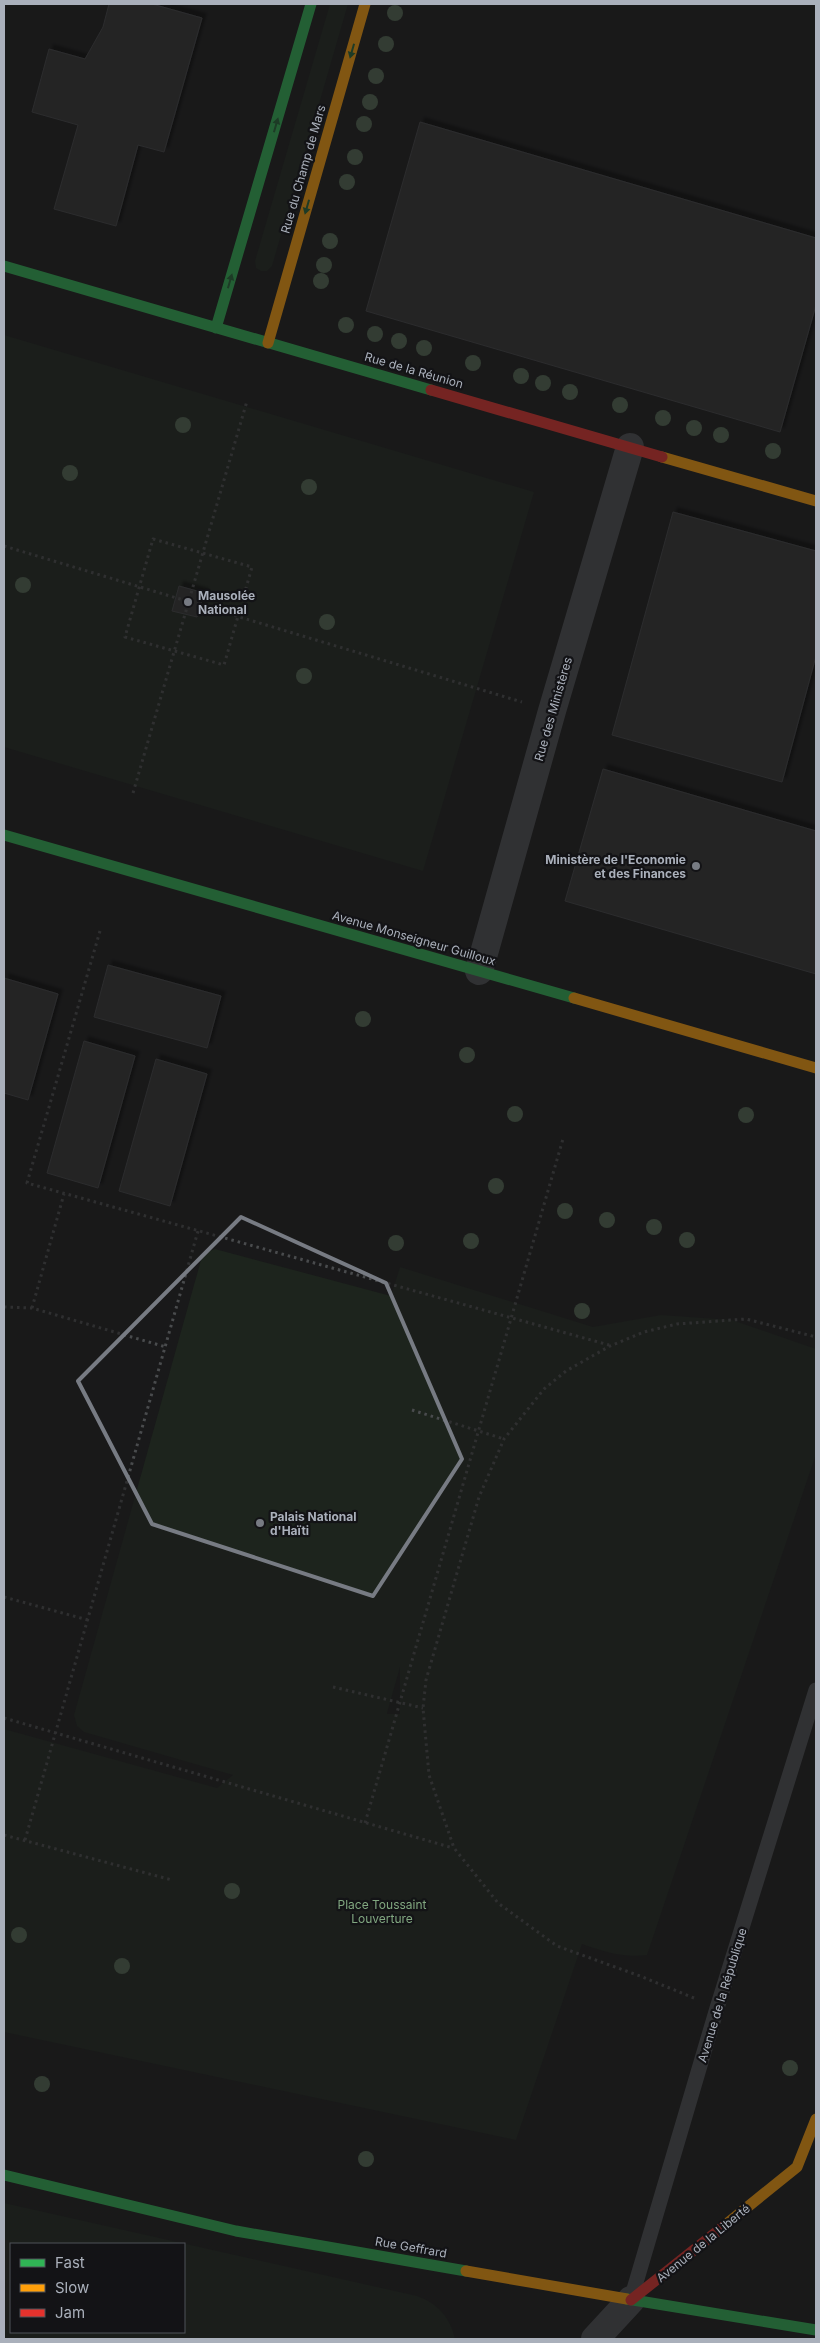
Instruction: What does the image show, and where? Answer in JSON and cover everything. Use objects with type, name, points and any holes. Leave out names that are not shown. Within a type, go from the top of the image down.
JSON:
[{"type":"street","points":[[216,328],[311,4]]},
{"type":"street","name":"Rue du Champ de Mars","points":[[268,343],[365,4]]},
{"type":"street","name":"Rue de la Réunion","points":[[4,266],[816,500]]},
{"type":"street","name":"Rue des Ministères","points":[[479,971],[552,711],[630,447]]},
{"type":"street","name":"Avenue Monseigneur Guilloux","points":[[4,835],[816,1068]]},
{"type":"street","points":[[807,2159],[816,2119]]},
{"type":"street","name":"Avenue de la Liberté","points":[[595,2339],[631,2300],[807,2159]]},
{"type":"street","name":"Rue Geffrard","points":[[4,2175],[236,2230],[631,2300],[816,2330]]},
{"type":"lane","name":"Avenue de la République","points":[[631,2300],[717,2008],[816,1690]]},
{"type":"path","points":[[132,794],[247,401]]},
{"type":"path","points":[[153,538],[252,567],[224,665],[125,637],[139,588],[153,538]]},
{"type":"path","points":[[4,546],[552,711]]},
{"type":"path","points":[[100,931],[27,1183],[610,1346]]},
{"type":"path","points":[[365,1823],[562,1139]]},
{"type":"path","points":[[32,1308],[64,1194]]},
{"type":"path","points":[[26,1840],[198,1231]]},
{"type":"path","points":[[4,1307],[32,1308],[166,1347]]},
{"type":"path","points":[[717,2008],[640,1976],[557,1946],[498,1903],[454,1848],[429,1775],[423,1708],[426,1680],[479,1497],[504,1439],[544,1389],[566,1371],[610,1346],[644,1332],[678,1324],[746,1319],[816,1337]]},
{"type":"path","points":[[412,1410],[504,1439]]},
{"type":"path","points":[[4,1596],[88,1620]]},
{"type":"path","points":[[333,1687],[423,1708]]},
{"type":"path","points":[[4,1718],[454,1848]]},
{"type":"path","points":[[4,1835],[172,1880]]},
{"type":"highlighted area","points":[[241,1217],[386,1283],[462,1459],[373,1596],[152,1524],[78,1381]]},
{"type":"green space","points":[[330,4],[348,4],[272,266],[267,271],[261,271],[256,268],[255,261]]},
{"type":"green space","points":[[4,335],[534,492],[423,871],[4,747]]},
{"type":"green space","name":"Place Toussaint Louverture","points":[[215,1249],[391,1296],[400,1267],[593,1327],[661,1315],[732,1320],[816,1349],[816,1454],[647,1955],[622,1955],[582,1944],[516,2140],[4,2032],[4,1729],[217,1788],[233,1775],[84,1732],[77,1726],[74,1715],[201,1260],[207,1252]],"holes":[[[400,1667],[400,1714],[387,1714]]]},
{"type":"green space","points":[[4,2203],[182,2243],[10,2243],[10,2333],[185,2333],[185,2244],[417,2296],[431,2303],[442,2312],[450,2324],[455,2339],[4,2339]]},
{"type":"building","points":[[109,4],[152,4],[202,18],[164,152],[138,145],[116,226],[54,209],[78,125],[32,112],[49,49],[85,59],[103,27]]},
{"type":"building","points":[[420,122],[816,238],[816,305],[780,432],[366,311]]},
{"type":"building","points":[[673,512],[816,551],[816,656],[782,782],[612,735]]},
{"type":"building","name":"Mausolée National","points":[[179,586],[204,593],[197,617],[172,611]]},
{"type":"building","name":"Ministère de l'Economie et des Finances","points":[[603,769],[816,831],[816,974],[565,901]]},
{"type":"building","points":[[108,965],[221,996],[207,1048],[94,1017]]},
{"type":"building","points":[[4,978],[58,994],[28,1100],[4,1093]]},
{"type":"building","points":[[84,1041],[135,1056],[98,1188],[47,1173]]},
{"type":"building","points":[[156,1059],[207,1074],[170,1206],[119,1191]]},
{"type":"traffic: fast","points":[[216,328],[311,4]]},
{"type":"traffic: fast","points":[[4,266],[431,390]]},
{"type":"traffic: fast","points":[[4,835],[574,998]]},
{"type":"traffic: fast","points":[[4,2175],[236,2231],[466,2271]]},
{"type":"traffic: fast","points":[[627,2299],[816,2330]]},
{"type":"traffic: slow","points":[[268,343],[365,4]]},
{"type":"traffic: slow","points":[[662,457],[816,501]]},
{"type":"traffic: slow","points":[[574,998],[816,1068]]},
{"type":"traffic: slow","points":[[724,2226],[797,2167],[816,2119]]},
{"type":"traffic: slow","points":[[466,2271],[627,2299]]},
{"type":"traffic: jam","points":[[431,390],[662,457]]},
{"type":"traffic: jam","points":[[631,2300],[724,2226]]},
{"type":"place","name":"Mausolée National","points":[[188,602]]},
{"type":"place","name":"Ministère de l'Economie et des Finances","points":[[696,866]]},
{"type":"place","name":"Palais National d'Haïti","points":[[260,1523]]}]
